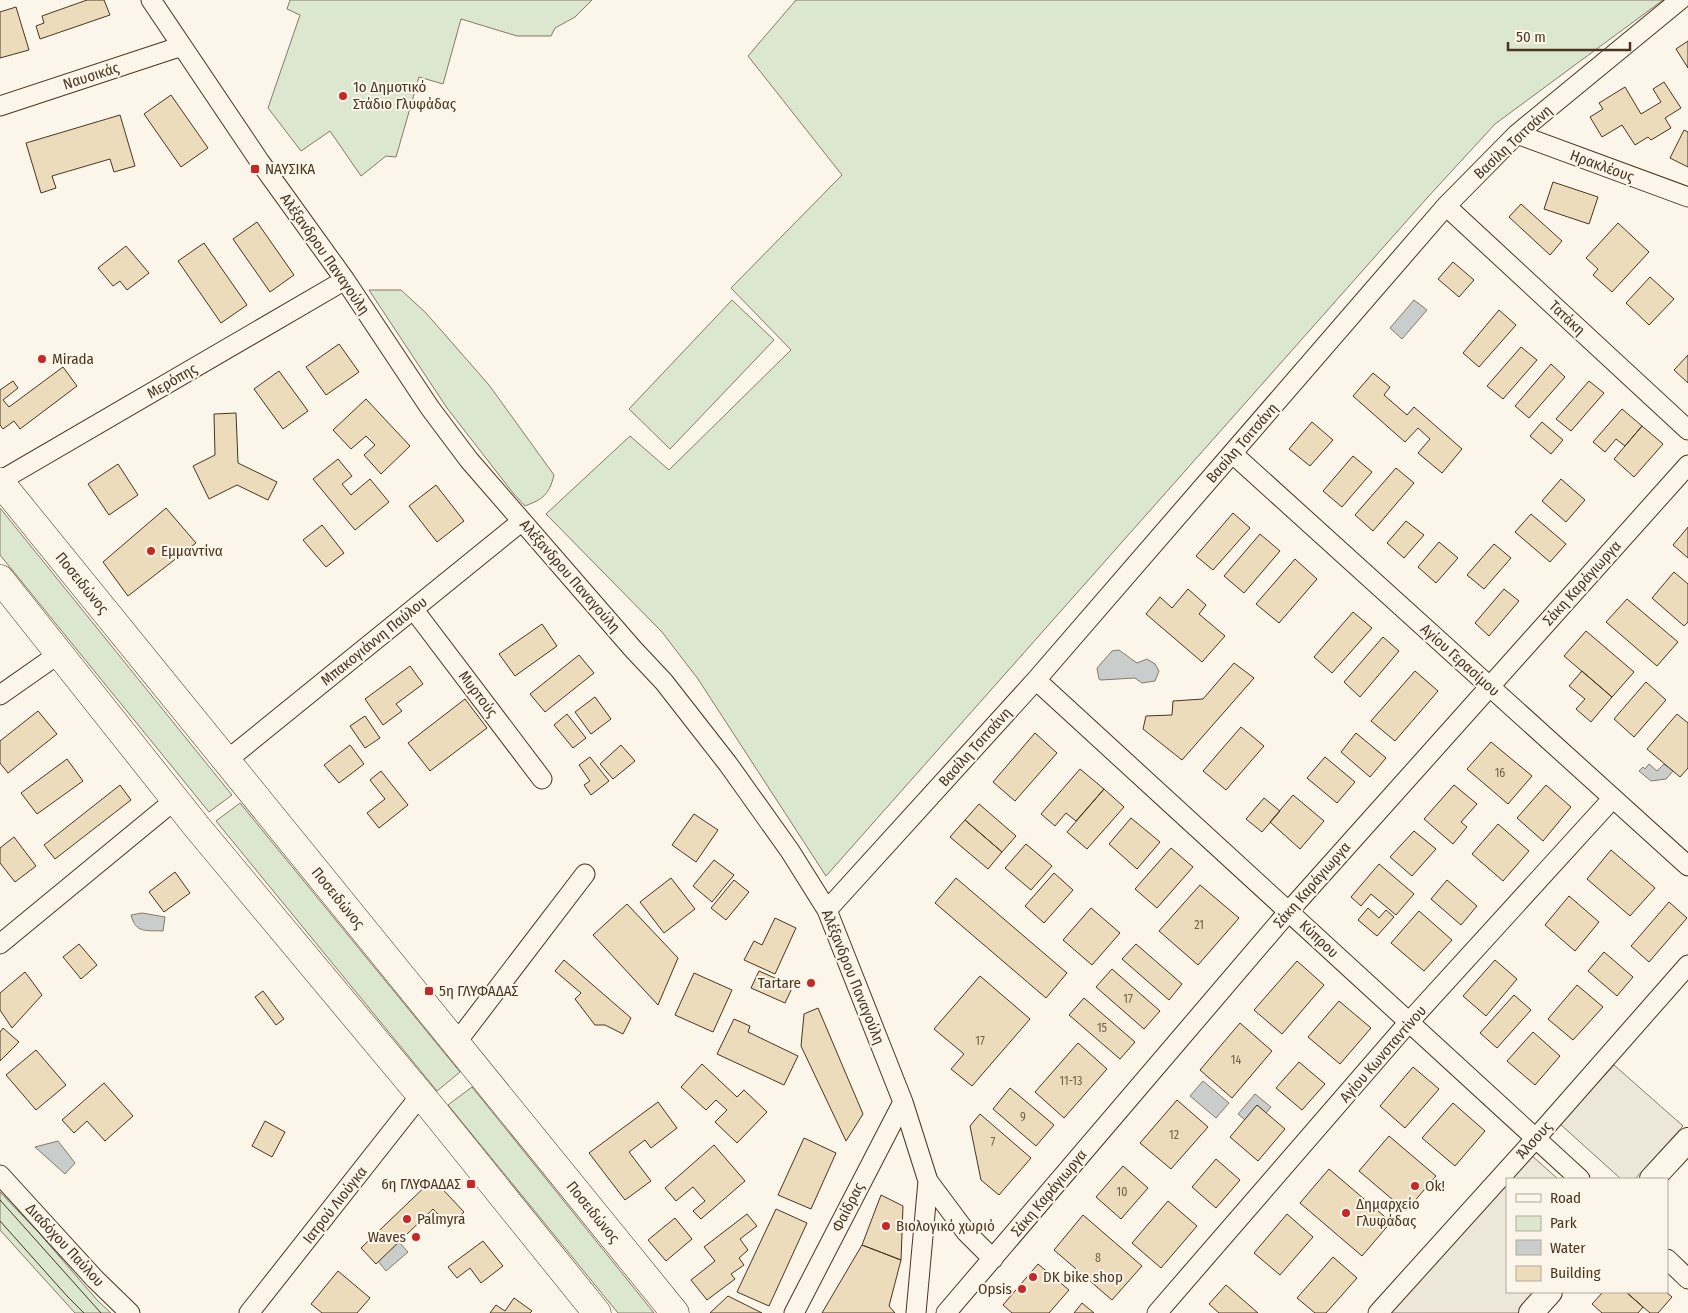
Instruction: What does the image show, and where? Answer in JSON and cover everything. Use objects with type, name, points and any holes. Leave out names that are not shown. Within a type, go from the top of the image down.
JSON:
[{"type":"highway","name":"Ποσειδώνος","points":[[0,482],[675,1313]]},
{"type":"highway","points":[[0,579],[197,826],[597,1313]]},
{"type":"main road","points":[[1653,1178],[1688,1140]]},
{"type":"main road","points":[[1531,1313],[1549,1293]]},
{"type":"street","name":"Αλέξανδρου Παναγούλη","points":[[152,0],[260,162],[345,280],[430,408],[469,460],[633,649],[664,682],[728,764],[790,851],[827,910],[903,1102],[928,1181],[966,1232],[993,1259]]},
{"type":"street","name":"Βασίλη Τσιτσάνη","points":[[827,910],[1036,680],[1446,206],[1517,134],[1680,0]]},
{"type":"street","name":"Ναυσικάς","points":[[0,106],[182,46]]},
{"type":"street","name":"Ηρακλέους","points":[[1517,134],[1688,197]]},
{"type":"street","name":"Τατάκη","points":[[1446,206],[1688,430]]},
{"type":"street","name":"Μερόπης","points":[[0,482],[345,280]]},
{"type":"street","name":"Αγίου Γερασίμου","points":[[1233,454],[1688,866]]},
{"type":"street","name":"Σάκη Καράγιωργα","points":[[946,1313],[1289,911],[1688,465]]},
{"type":"street","name":"Μπακογιάννη Παύλου","points":[[226,761],[522,521]]},
{"type":"street","name":"Μυρτούς","points":[[414,610],[542,779]]},
{"type":"street","points":[[0,695],[60,653]]},
{"type":"street","name":"Κύπρου","points":[[1036,680],[1579,1178]]},
{"type":"street","name":"Αγίου Κωνσταντίνου","points":[[1156,1313],[1410,1022],[1613,798]]},
{"type":"street","points":[[0,944],[176,799]]},
{"type":"street","points":[[456,1043],[585,874]]},
{"type":"street","name":"Άλσους","points":[[1378,1313],[1536,1138],[1688,965]]},
{"type":"street","name":"Ιατρού Λιούγκα","points":[[249,1313],[420,1096]]},
{"type":"street","name":"Φαίδρας","points":[[794,1313],[903,1102]]},
{"type":"street","name":"Διαδόχου Παύλου","points":[[0,1175],[95,1279],[130,1313]]},
{"type":"street","name":"Αλέξανδρου Παναγούλη","points":[[916,1313],[928,1181]]},
{"type":"street","points":[[1668,1260],[1688,1279]]},
{"type":"green space","name":"1ο Δημοτικό Στάδιο Γλυφάδας","points":[[290,0],[592,0],[575,17],[555,28],[551,36],[517,36],[461,19],[443,84],[419,77],[396,157],[386,156],[361,176],[330,131],[301,151],[268,108],[300,15],[287,9]]},
{"type":"green space","points":[[796,0],[1663,0],[1495,124],[1427,198],[826,876],[698,679],[662,632],[546,514],[630,436],[669,470],[791,350],[731,288],[842,175],[748,56]]},
{"type":"green space","points":[[369,290],[401,290],[426,313],[489,385],[554,475],[550,487],[544,495],[525,506],[513,493],[447,408]]},
{"type":"green space","points":[[732,300],[774,340],[670,449],[629,409]]},
{"type":"green space","points":[[0,508],[232,795],[209,812],[0,555]]},
{"type":"green space","points":[[240,803],[460,1072],[437,1091],[216,821]]},
{"type":"green space","points":[[472,1087],[654,1313],[618,1313],[448,1105]]},
{"type":"green space","points":[[0,1192],[111,1313],[75,1313],[0,1230]]},
{"type":"shaded area","points":[[1614,1065],[1683,1126],[1636,1178],[1620,1178],[1560,1124]]},
{"type":"shaded area","points":[[1531,1155],[1557,1178],[1511,1178]]},
{"type":"shaded area","points":[[1506,1184],[1506,1293],[1538,1293],[1520,1313],[1391,1313]]},
{"type":"water","points":[[1414,300],[1427,310],[1402,339],[1390,328]]},
{"type":"water","points":[[1119,650],[1137,663],[1147,659],[1155,664],[1159,671],[1155,681],[1142,683],[1135,678],[1099,679],[1097,668],[1112,651]]},
{"type":"water","points":[[1649,764],[1657,771],[1664,764],[1673,771],[1666,779],[1651,781],[1639,771],[1643,767],[1645,769]]},
{"type":"water","points":[[142,913],[165,917],[163,931],[147,931],[139,928],[131,915]]},
{"type":"water","points":[[1203,1081],[1229,1103],[1216,1118],[1190,1096]]},
{"type":"water","points":[[1255,1094],[1271,1107],[1266,1113],[1257,1105],[1245,1120],[1238,1114]]},
{"type":"water","points":[[58,1141],[75,1163],[65,1174],[35,1147]]},
{"type":"water","points":[[399,1242],[408,1252],[386,1271],[378,1261]]},
{"type":"building","points":[[87,0],[104,0],[110,15],[40,39],[36,26],[44,23],[42,16]]},
{"type":"building","points":[[16,7],[29,50],[0,58],[0,12]]},
{"type":"building","points":[[1688,41],[1688,68],[1676,49]]},
{"type":"building","points":[[1664,82],[1681,108],[1665,118],[1671,128],[1651,140],[1648,137],[1635,145],[1622,125],[1602,137],[1590,117],[1603,109],[1599,103],[1625,87],[1641,114],[1661,102],[1653,89]]},
{"type":"building","points":[[171,95],[208,148],[181,167],[144,114]]},
{"type":"building","points":[[120,115],[135,166],[114,172],[110,159],[52,176],[56,188],[41,193],[26,143]]},
{"type":"building","points":[[1684,130],[1688,132],[1688,167],[1670,158]]},
{"type":"building","points":[[1553,182],[1598,197],[1589,224],[1544,209]]},
{"type":"building","points":[[1521,204],[1562,241],[1550,255],[1509,217]]},
{"type":"building","points":[[257,222],[294,275],[270,292],[233,239]]},
{"type":"building","points":[[1618,223],[1649,252],[1612,292],[1593,275],[1598,269],[1586,258]]},
{"type":"building","points":[[204,243],[247,305],[221,323],[178,261]]},
{"type":"building","points":[[126,246],[149,273],[127,290],[120,281],[113,286],[98,268]]},
{"type":"building","points":[[1453,262],[1474,280],[1459,297],[1438,279]]},
{"type":"building","points":[[1650,277],[1674,299],[1649,325],[1626,303]]},
{"type":"building","points":[[1499,310],[1516,325],[1479,367],[1463,353]]},
{"type":"building","points":[[339,344],[359,372],[326,395],[306,367]]},
{"type":"building","points":[[1521,347],[1537,360],[1503,399],[1487,386]]},
{"type":"building","points":[[1688,355],[1688,383],[1674,370]]},
{"type":"building","points":[[1551,364],[1565,377],[1529,418],[1515,406]]},
{"type":"building","points":[[63,367],[77,386],[20,429],[14,421],[3,429],[0,425],[0,390],[13,381],[18,388],[3,400],[9,407]]},
{"type":"building","points":[[279,371],[308,411],[283,429],[254,389]]},
{"type":"building","points":[[1373,373],[1390,387],[1384,395],[1407,415],[1414,407],[1462,449],[1442,473],[1418,453],[1430,439],[1418,428],[1405,442],[1353,396]]},
{"type":"building","points":[[1589,381],[1604,393],[1571,431],[1556,419]]},
{"type":"building","points":[[366,399],[410,446],[381,474],[364,455],[375,445],[366,436],[351,449],[333,430]]},
{"type":"building","points":[[1622,409],[1642,426],[1625,446],[1616,439],[1605,452],[1593,442]]},
{"type":"building","points":[[236,413],[238,463],[277,482],[268,500],[237,485],[209,499],[193,466],[215,455],[214,414]]},
{"type":"building","points":[[1312,422],[1333,440],[1310,466],[1289,449]]},
{"type":"building","points":[[1542,422],[1563,440],[1551,454],[1530,436]]},
{"type":"building","points":[[1642,426],[1663,444],[1634,477],[1614,459]]},
{"type":"building","points":[[1353,456],[1372,472],[1342,507],[1323,491]]},
{"type":"building","points":[[338,459],[352,476],[342,484],[351,495],[370,479],[389,502],[355,530],[313,479]]},
{"type":"building","points":[[118,464],[138,495],[109,515],[88,484]]},
{"type":"building","points":[[1396,468],[1414,483],[1373,531],[1355,515]]},
{"type":"building","points":[[1561,479],[1585,500],[1566,522],[1542,501]]},
{"type":"building","points":[[436,485],[464,521],[437,542],[409,506]]},
{"type":"building","points":[[166,508],[196,543],[128,596],[103,562]]},
{"type":"building","points":[[1233,513],[1250,528],[1213,570],[1196,556]]},
{"type":"building","points":[[1531,514],[1566,544],[1550,562],[1515,532]]},
{"type":"building","points":[[1406,521],[1424,535],[1404,558],[1387,543]]},
{"type":"building","points":[[322,525],[344,553],[326,567],[303,540]]},
{"type":"building","points":[[1688,527],[1688,558],[1673,545]]},
{"type":"building","points":[[1260,534],[1280,551],[1244,593],[1224,576]]},
{"type":"building","points":[[1439,542],[1458,558],[1436,583],[1418,567]]},
{"type":"building","points":[[1494,544],[1511,558],[1484,589],[1467,575]]},
{"type":"building","points":[[1295,559],[1317,579],[1279,623],[1256,604]]},
{"type":"building","points":[[1674,572],[1688,584],[1688,622],[1684,626],[1652,598]]},
{"type":"building","points":[[1188,589],[1206,605],[1199,614],[1225,636],[1202,662],[1146,614],[1160,597],[1172,608]]},
{"type":"building","points":[[1504,589],[1519,601],[1489,636],[1475,623]]},
{"type":"building","points":[[1627,599],[1678,642],[1657,666],[1606,622]]},
{"type":"building","points":[[1353,612],[1372,628],[1332,673],[1314,657]]},
{"type":"building","points":[[542,624],[557,646],[515,676],[499,654]]},
{"type":"building","points":[[1586,631],[1634,672],[1612,697],[1564,656]]},
{"type":"building","points":[[1383,637],[1399,651],[1360,697],[1344,682]]},
{"type":"building","points":[[579,655],[594,673],[545,712],[530,694]]},
{"type":"building","points":[[1234,663],[1254,678],[1182,760],[1143,729],[1146,716],[1172,715],[1173,701],[1203,699]]},
{"type":"building","points":[[410,666],[423,684],[396,704],[402,711],[383,725],[365,699]]},
{"type":"building","points":[[1415,671],[1438,691],[1395,741],[1371,721]]},
{"type":"building","points":[[1582,671],[1612,697],[1591,722],[1576,709],[1585,699],[1569,686]]},
{"type":"building","points":[[1646,682],[1666,700],[1634,737],[1614,719]]},
{"type":"building","points":[[595,697],[611,719],[591,734],[575,712]]},
{"type":"building","points":[[465,699],[487,728],[430,771],[408,743]]},
{"type":"building","points":[[38,711],[57,734],[8,773],[0,763],[0,741]]},
{"type":"building","points":[[567,714],[586,738],[573,748],[554,725]]},
{"type":"building","points":[[1677,714],[1688,723],[1688,768],[1680,777],[1647,749]]},
{"type":"building","points":[[365,716],[380,738],[365,748],[350,726]]},
{"type":"building","points":[[1241,727],[1264,746],[1226,790],[1203,771]]},
{"type":"building","points":[[1035,733],[1057,753],[1015,801],[993,782]]},
{"type":"building","points":[[1356,733],[1386,758],[1370,777],[1341,752]]},
{"type":"building","points":[[1491,742],[1532,776],[1508,804],[1467,769]]},
{"type":"building","points":[[350,745],[364,764],[339,783],[324,765]]},
{"type":"building","points":[[621,745],[635,761],[613,779],[600,764]]},
{"type":"building","points":[[590,757],[609,781],[591,795],[584,785],[590,781],[579,765]]},
{"type":"building","points":[[1325,757],[1355,782],[1337,803],[1307,778]]},
{"type":"building","points":[[67,759],[83,781],[37,814],[21,793]]},
{"type":"building","points":[[1080,769],[1104,789],[1076,821],[1066,813],[1055,826],[1041,814]]},
{"type":"building","points":[[381,771],[408,805],[379,828],[367,813],[385,799],[370,780]]},
{"type":"building","points":[[120,785],[131,800],[55,859],[44,845]]},
{"type":"building","points":[[1454,785],[1477,804],[1461,822],[1467,827],[1453,844],[1424,819]]},
{"type":"building","points":[[1546,785],[1571,807],[1543,841],[1517,818]]},
{"type":"building","points":[[1104,789],[1124,807],[1087,849],[1067,832]]},
{"type":"building","points":[[1293,795],[1324,821],[1300,849],[1270,822]]},
{"type":"building","points":[[1264,798],[1280,811],[1262,832],[1246,819]]},
{"type":"building","points":[[979,804],[1016,836],[1002,852],[965,820]]},
{"type":"building","points":[[694,814],[718,830],[696,862],[672,845]]},
{"type":"building","points":[[1131,818],[1160,842],[1137,869],[1109,844]]},
{"type":"building","points":[[965,820],[1002,852],[988,869],[950,837]]},
{"type":"building","points":[[1498,824],[1529,851],[1503,881],[1472,854]]},
{"type":"building","points":[[1414,831],[1436,849],[1412,876],[1390,857]]},
{"type":"building","points":[[14,837],[36,866],[15,882],[0,863],[0,848]]},
{"type":"building","points":[[1026,844],[1052,866],[1031,890],[1005,868]]},
{"type":"building","points":[[1171,848],[1193,867],[1157,908],[1135,889]]},
{"type":"building","points":[[1611,850],[1655,888],[1630,916],[1587,879]]},
{"type":"building","points":[[714,860],[734,875],[712,902],[693,886]]},
{"type":"building","points":[[1379,864],[1414,894],[1396,915],[1371,894],[1361,906],[1351,897]]},
{"type":"building","points":[[175,872],[190,893],[164,912],[149,892]]},
{"type":"building","points":[[1054,873],[1073,890],[1044,923],[1025,906]]},
{"type":"building","points":[[671,878],[695,909],[664,933],[640,902]]},
{"type":"building","points":[[956,878],[1067,973],[1046,998],[935,903]]},
{"type":"building","points":[[734,880],[749,892],[726,920],[711,908]]},
{"type":"building","points":[[1447,880],[1477,906],[1461,925],[1431,899]]},
{"type":"building","points":[[1200,885],[1239,918],[1198,965],[1159,931]]},
{"type":"building","points":[[1569,896],[1599,922],[1575,951],[1545,925]]},
{"type":"building","points":[[1669,902],[1687,918],[1649,962],[1631,946]]},
{"type":"building","points":[[627,904],[678,958],[658,1005],[593,935]]},
{"type":"building","points":[[1091,908],[1120,933],[1092,965],[1063,940]]},
{"type":"building","points":[[1368,908],[1379,918],[1386,910],[1394,917],[1377,936],[1358,920]]},
{"type":"building","points":[[1419,911],[1452,940],[1424,971],[1391,943]]},
{"type":"building","points":[[775,918],[796,928],[775,974],[744,960],[754,941],[762,945]]},
{"type":"building","points":[[79,944],[97,965],[81,979],[63,957]]},
{"type":"building","points":[[1136,944],[1182,984],[1169,1000],[1122,959]]},
{"type":"building","points":[[1604,952],[1633,977],[1617,996],[1588,971]]},
{"type":"building","points":[[564,960],[631,1018],[623,1034],[605,1025],[595,1025],[575,999],[581,993],[555,971]]},
{"type":"building","points":[[1495,960],[1517,979],[1486,1016],[1463,996]]},
{"type":"building","points":[[1297,961],[1324,985],[1282,1034],[1254,1010]]},
{"type":"building","points":[[1112,969],[1160,1011],[1144,1029],[1096,987]]},
{"type":"building","points":[[759,971],[793,986],[785,1003],[751,988]]},
{"type":"building","points":[[25,972],[42,995],[12,1028],[0,1010],[0,993]]},
{"type":"building","points":[[694,973],[732,990],[713,1032],[675,1015]]},
{"type":"building","points":[[980,976],[1030,1019],[972,1086],[951,1069],[964,1054],[934,1029]]},
{"type":"building","points":[[1577,985],[1603,1007],[1573,1040],[1548,1019]]},
{"type":"building","points":[[263,991],[284,1019],[276,1025],[255,997]]},
{"type":"building","points":[[1514,995],[1531,1010],[1497,1048],[1480,1033]]},
{"type":"building","points":[[1084,998],[1135,1042],[1120,1059],[1069,1015]]},
{"type":"building","points":[[1339,1001],[1371,1028],[1340,1064],[1308,1037]]},
{"type":"building","points":[[818,1008],[863,1114],[846,1141],[801,1046],[804,1014]]},
{"type":"building","points":[[734,1019],[750,1026],[748,1032],[798,1056],[784,1085],[717,1054]]},
{"type":"building","points":[[1240,1023],[1272,1051],[1232,1098],[1200,1070]]},
{"type":"building","points":[[3,1028],[19,1042],[0,1061],[0,1032]]},
{"type":"building","points":[[1533,1032],[1560,1056],[1535,1085],[1507,1061]]},
{"type":"building","points":[[1078,1043],[1107,1069],[1064,1118],[1035,1092]]},
{"type":"building","points":[[36,1050],[66,1085],[36,1110],[6,1075]]},
{"type":"building","points":[[1299,1062],[1325,1084],[1302,1110],[1276,1088]]},
{"type":"building","points":[[702,1064],[737,1097],[744,1090],[767,1112],[737,1143],[715,1122],[727,1110],[716,1100],[706,1110],[681,1087]]},
{"type":"building","points":[[1413,1067],[1439,1089],[1405,1128],[1380,1106]]},
{"type":"building","points":[[104,1083],[133,1116],[105,1141],[87,1121],[74,1133],[62,1120]]},
{"type":"building","points":[[1010,1088],[1054,1125],[1036,1146],[993,1109]]},
{"type":"building","points":[[1177,1100],[1208,1127],[1171,1169],[1140,1143]]},
{"type":"building","points":[[658,1102],[677,1128],[651,1148],[645,1140],[629,1152],[651,1181],[625,1200],[589,1153]]},
{"type":"building","points":[[1453,1103],[1485,1131],[1455,1166],[1422,1138]]},
{"type":"building","points":[[1257,1105],[1285,1129],[1258,1161],[1230,1137]]},
{"type":"building","points":[[980,1114],[1031,1158],[999,1195],[981,1180],[970,1126]]},
{"type":"building","points":[[265,1121],[285,1132],[272,1157],[252,1146]]},
{"type":"building","points":[[1389,1136],[1436,1176],[1406,1211],[1359,1171]]},
{"type":"building","points":[[804,1138],[836,1153],[811,1209],[778,1195]]},
{"type":"building","points":[[714,1145],[745,1181],[701,1219],[693,1211],[705,1201],[693,1187],[676,1201],[665,1188]]},
{"type":"building","points":[[1216,1159],[1240,1180],[1216,1208],[1192,1187]]},
{"type":"building","points":[[1123,1166],[1148,1188],[1121,1219],[1096,1197]]},
{"type":"building","name":"Δημαρχείο Γλυφάδας","points":[[1329,1169],[1391,1222],[1362,1256],[1300,1203]]},
{"type":"building","name":"Palmyra","points":[[433,1179],[464,1212],[449,1226],[433,1209],[376,1264],[361,1248]]},
{"type":"building","name":"Βιολογικό χωριό","points":[[881,1195],[903,1206],[901,1260],[862,1245]]},
{"type":"building","points":[[1168,1201],[1197,1226],[1161,1268],[1132,1243]]},
{"type":"building","points":[[776,1209],[807,1223],[769,1306],[737,1292]]},
{"type":"building","points":[[747,1214],[757,1226],[740,1239],[748,1250],[739,1258],[744,1265],[731,1274],[735,1279],[707,1300],[691,1280],[715,1261],[704,1247]]},
{"type":"building","points":[[1287,1214],[1313,1237],[1280,1275],[1254,1253]]},
{"type":"building","points":[[1083,1215],[1142,1266],[1112,1300],[1054,1250]]},
{"type":"building","points":[[675,1218],[692,1239],[666,1261],[648,1240]]},
{"type":"building","points":[[483,1241],[503,1266],[481,1283],[470,1268],[457,1278],[448,1267]]},
{"type":"building","points":[[862,1245],[901,1260],[889,1306],[895,1313],[822,1313]]},
{"type":"building","points":[[1333,1257],[1357,1278],[1326,1313],[1315,1313],[1297,1298]]},
{"type":"building","points":[[1038,1264],[1069,1290],[1049,1313],[1012,1313],[1003,1305]]},
{"type":"building","points":[[338,1271],[370,1298],[357,1313],[322,1313],[311,1304]]},
{"type":"building","points":[[1226,1285],[1258,1313],[1219,1313],[1209,1304]]},
{"type":"building","points":[[1602,1293],[1627,1293],[1643,1307],[1638,1313],[1602,1313],[1592,1304]]},
{"type":"building","points":[[1627,1293],[1667,1293],[1672,1297],[1658,1313],[1650,1313]]},
{"type":"building","points":[[728,1296],[762,1313],[710,1313]]},
{"type":"building","points":[[514,1298],[532,1311],[530,1313],[490,1313],[496,1305],[505,1311]]},
{"type":"building","points":[[1082,1303],[1094,1313],[1074,1313]]},
{"type":"tram line","points":[[0,1200],[101,1313]]},
{"type":"tram line","points":[[0,1221],[84,1313]]},
{"type":"place","name":"1ο Δημοτικό Στάδιο Γλυφάδας","points":[[343,96]]},
{"type":"place","name":"ΝΑΥΣΙΚΑ","points":[[255,169]]},
{"type":"place","name":"Mirada","points":[[42,359]]},
{"type":"place","name":"Εμμαντίνα","points":[[151,551]]},
{"type":"place","name":"Tartare","points":[[811,983]]},
{"type":"place","name":"5η ΓΛΥΦΑΔΑΣ","points":[[429,991]]},
{"type":"place","name":"6η ΓΛΥΦΑΔΑΣ","points":[[471,1184]]},
{"type":"place","name":"Ok!","points":[[1415,1186]]},
{"type":"place","name":"Δημαρχείο Γλυφάδας","points":[[1346,1213]]},
{"type":"place","name":"Palmyra","points":[[407,1219]]},
{"type":"place","name":"Βιολογικό χωριό","points":[[886,1226]]},
{"type":"place","name":"Waves","points":[[416,1237]]},
{"type":"place","name":"DK bike shop","points":[[1033,1277]]},
{"type":"place","name":"Opsis","points":[[1022,1289]]}]
